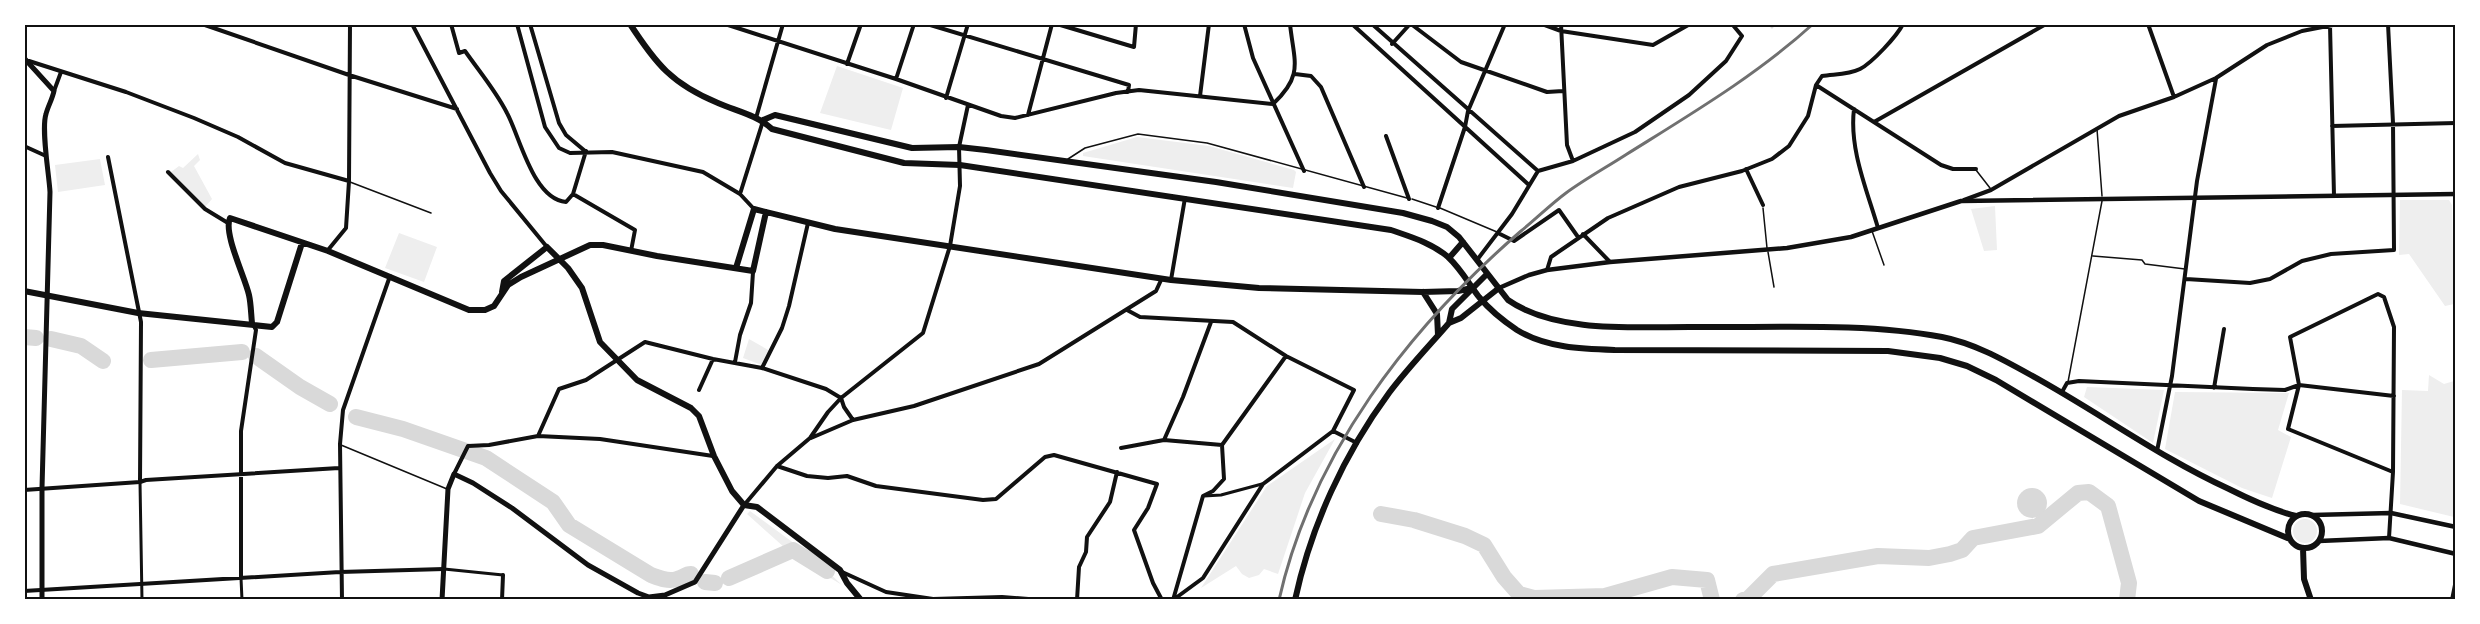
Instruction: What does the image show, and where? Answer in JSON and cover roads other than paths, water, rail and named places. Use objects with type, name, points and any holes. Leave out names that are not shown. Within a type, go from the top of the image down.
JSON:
[{"type":"main road","points":[[630,24],[654,60],[670,76],[706,99],[760,119],[772,129],[882,159],[913,164],[960,165],[1185,197],[1391,230],[1421,240],[1449,258],[1482,300],[1518,330],[1544,342],[1564,346],[1615,351],[1888,351],[1940,358],[1966,366],[1996,380],[2160,480],[2199,501],[2290,539],[2298,546],[2309,547],[2319,541],[2322,530],[2313,515],[2296,516],[2268,508],[2197,474],[2062,392],[1991,353],[1946,338],[1899,329],[1636,327],[1572,323],[1546,318],[1518,307],[1508,300],[1463,242],[1447,227],[1403,213],[1216,182],[959,147],[912,148],[775,115],[760,119]]},
{"type":"main road","points":[[26,60],[54,91],[52,104],[45,114],[50,192],[42,488],[42,600]]},
{"type":"main road","points":[[736,268],[754,208],[808,223],[1171,280],[1259,288],[1423,292],[1458,291],[1472,288]]},
{"type":"main road","points":[[252,323],[249,295],[228,223],[230,218],[328,251],[470,310],[485,310],[494,306],[508,285],[520,277],[590,245],[603,245],[631,252],[753,271],[766,212]]},
{"type":"main road","points":[[1449,258],[1463,242]]},
{"type":"main road","points":[[24,291],[138,313],[252,323],[266,327],[276,324],[302,243]]},
{"type":"main road","points":[[501,295],[504,281],[547,247],[568,268],[582,288],[600,342],[616,361],[637,380],[691,408],[699,416],[714,456],[732,491],[744,505],[757,507],[840,570],[861,600]]},
{"type":"main road","points":[[1449,323],[1452,309],[1487,274]]},
{"type":"main road","points":[[1295,600],[1310,543],[1341,470],[1389,393],[1449,323],[1461,318],[1499,288]]},
{"type":"main road","points":[[1423,292],[1437,314],[1438,335]]},
{"type":"main road","points":[[442,600],[448,489],[454,474],[474,483],[588,565],[649,597],[667,598],[694,582],[744,505]]},
{"type":"main road","points":[[2290,539],[2289,524],[2296,516]]},
{"type":"main road","points":[[2303,548],[2304,579],[2311,600]]},
{"type":"street","points":[[202,24],[349,75],[457,109]]},
{"type":"street","points":[[328,251],[346,228],[350,181],[350,24]]},
{"type":"street","points":[[412,24],[490,173],[547,247]]},
{"type":"street","points":[[451,24],[459,52],[465,51],[507,113],[522,154],[541,184],[560,202],[566,202],[573,194],[586,151]]},
{"type":"street","points":[[517,24],[544,127],[559,148],[570,153],[612,152],[703,172],[740,194],[754,208]]},
{"type":"street","points":[[530,24],[559,123],[566,135],[586,151]]},
{"type":"street","points":[[725,24],[896,79],[1000,116],[1015,118],[1116,93],[1138,90],[1273,104],[1288,90],[1295,74],[1290,24]]},
{"type":"street","points":[[740,194],[783,24]]},
{"type":"street","points":[[847,64],[861,24]]},
{"type":"street","points":[[896,79],[914,24]]},
{"type":"street","points":[[927,24],[1043,57],[1129,85],[1128,92]]},
{"type":"street","points":[[946,98],[968,24]]},
{"type":"street","points":[[1028,116],[1052,24]]},
{"type":"street","points":[[1057,24],[1134,47],[1136,24]]},
{"type":"street","points":[[1200,96],[1209,24]]},
{"type":"street","points":[[1244,24],[1253,58],[1304,171]]},
{"type":"street","points":[[1352,24],[1529,185]]},
{"type":"street","points":[[1372,24],[1538,171]]},
{"type":"street","points":[[1392,44],[1410,24],[1461,62],[1547,92],[1563,92]]},
{"type":"street","points":[[1438,207],[1465,127],[1468,111],[1505,24]]},
{"type":"street","points":[[1542,24],[1561,31],[1653,45],[1690,24]]},
{"type":"street","points":[[1561,24],[1567,145],[1573,161]]},
{"type":"street","points":[[1476,260],[1498,232],[1538,171],[1573,161],[1635,132],[1689,95],[1726,61],[1742,36],[1732,24]]},
{"type":"street","points":[[1546,270],[1551,257],[1608,218],[1679,187],[1746,169],[1772,159],[1789,146],[1808,116],[1816,85],[1822,76],[1850,73],[1862,69],[1899,32],[1903,24]]},
{"type":"street","points":[[1874,122],[2046,24]]},
{"type":"street","points":[[2148,24],[2174,97]]},
{"type":"street","points":[[1499,288],[1546,270],[1610,262],[1767,250],[1851,237],[1872,231],[1991,190],[2119,116],[2174,97],[2216,78],[2267,45],[2302,31],[2338,24]]},
{"type":"street","points":[[2186,279],[2250,283],[2270,279],[2301,261],[2331,254],[2394,249],[2393,123],[2388,24]]},
{"type":"street","points":[[2455,24],[2456,78]]},
{"type":"street","points":[[2330,25],[2334,197]]},
{"type":"street","points":[[26,60],[126,92],[194,118],[248,142],[285,163],[350,181]]},
{"type":"street","points":[[54,91],[61,72]]},
{"type":"street","points":[[1295,74],[1311,76],[1321,87],[1364,187]]},
{"type":"street","points":[[2157,451],[2186,279],[2195,198],[2216,78]]},
{"type":"street","points":[[1816,85],[1941,165],[1953,169],[1976,169]]},
{"type":"street","points":[[744,505],[777,466],[810,438],[841,398],[923,333],[950,246],[960,186],[959,147],[968,105]]},
{"type":"street","points":[[1854,109],[1852,127],[1855,148],[1878,228]]},
{"type":"street","points":[[2332,126],[2456,123]]},
{"type":"street","points":[[1386,136],[1409,199]]},
{"type":"street","points":[[24,146],[46,156]]},
{"type":"street","points":[[108,157],[141,322],[142,600]]},
{"type":"street","points":[[1746,169],[1762,205]]},
{"type":"street","points":[[168,171],[205,209],[228,223]]},
{"type":"street","points":[[573,194],[635,230],[631,252]]},
{"type":"street","points":[[1961,201],[2456,194]]},
{"type":"street","points":[[1171,280],[1185,197]]},
{"type":"street","points":[[1498,232],[1514,241],[1559,210],[1578,237]]},
{"type":"street","points":[[762,368],[782,328],[789,306],[808,223]]},
{"type":"street","points":[[1584,234],[1610,262]]},
{"type":"street","points":[[735,362],[740,335],[751,303],[753,271]]},
{"type":"street","points":[[342,600],[339,444],[343,410],[390,276]]},
{"type":"street","points":[[810,438],[854,420],[914,405],[1039,364],[1156,291],[1162,278]]},
{"type":"street","points":[[2389,538],[2393,472],[2394,327],[2384,297],[2378,294],[2290,337],[2299,385],[2288,429],[2393,472]]},
{"type":"street","points":[[1127,310],[1140,317],[1233,322],[1286,356],[1354,390],[1334,431],[1263,484],[1203,578],[1173,600]]},
{"type":"street","points":[[1164,440],[1211,322]]},
{"type":"street","points":[[242,600],[241,431],[246,381],[256,330],[252,323]]},
{"type":"street","points":[[2214,388],[2224,328]]},
{"type":"street","points":[[538,436],[559,389],[585,380],[645,342],[713,360],[762,368],[826,388],[841,398],[844,407],[854,420]]},
{"type":"street","points":[[1173,600],[1203,496],[1213,491],[1224,479],[1222,445],[1286,356]]},
{"type":"street","points":[[699,390],[713,360]]},
{"type":"street","points":[[2062,392],[2067,382],[2079,381],[2169,387],[2284,390],[2299,385],[2394,396]]},
{"type":"street","points":[[1334,431],[1357,443]]},
{"type":"street","points":[[454,474],[468,447],[538,436],[600,439],[714,456]]},
{"type":"street","points":[[1121,448],[1164,440],[1222,445]]},
{"type":"street","points":[[777,466],[807,476],[828,478],[848,476],[876,486],[983,500],[996,499],[1045,457],[1054,455],[1157,484],[1148,508],[1134,530],[1153,583],[1162,600]]},
{"type":"street","points":[[24,490],[339,468]]},
{"type":"street","points":[[1077,600],[1079,567],[1086,552],[1087,537],[1110,502],[1117,472]]},
{"type":"street","points":[[1203,496],[1221,495],[1263,484]]},
{"type":"street","points":[[2313,515],[2391,513],[2456,527]]},
{"type":"street","points":[[2319,541],[2389,538],[2456,554]]},
{"type":"street","points":[[24,591],[340,572],[444,569],[502,575],[502,600]]},
{"type":"street","points":[[840,570],[886,592],[933,599],[1002,597],[1041,600]]},
{"type":"street","points":[[2452,600],[2456,580]]},
{"type":"lane","points":[[2067,382],[2102,200],[2097,129]]},
{"type":"lane","points":[[1065,162],[1085,148],[1138,134],[1207,144],[1438,207],[1498,232]]},
{"type":"lane","points":[[1976,169],[1991,190]]},
{"type":"lane","points":[[350,181],[431,213]]},
{"type":"lane","points":[[1762,205],[1774,287]]},
{"type":"lane","points":[[1872,231],[1884,265]]},
{"type":"lane","points":[[2092,256],[2142,260],[2145,264],[2186,269]]},
{"type":"lane","points":[[339,444],[448,489]]},
{"type":"waterway","points":[[24,337],[36,338]]},
{"type":"waterway","points":[[51,339],[81,346],[103,361]]},
{"type":"waterway","points":[[151,360],[242,352]]},
{"type":"waterway","points":[[256,356],[300,387],[330,404]]},
{"type":"waterway","points":[[356,417],[403,429],[486,458],[553,502],[569,525],[651,575],[670,580],[691,574]]},
{"type":"waterway","points":[[1743,600],[1749,598],[1773,574],[1878,556],[1929,558],[1950,554],[1962,550],[1973,538],[2038,526],[2078,493],[2089,492],[2108,506],[2129,583],[2127,600]]},
{"type":"waterway","points":[[1381,514],[1414,520],[1465,536],[1484,545],[1504,577],[1519,594],[1534,598],[1605,596],[1672,577],[1707,580],[1712,600]]},
{"type":"waterway","points":[[729,578],[793,550],[827,571]]},
{"type":"waterway","points":[[705,582],[715,583]]},
{"type":"railway","points":[[1279,600],[1294,546],[1315,494],[1341,444],[1370,397],[1441,309],[1480,269],[1560,197],[1723,93],[1792,43],[1813,24]]}]
